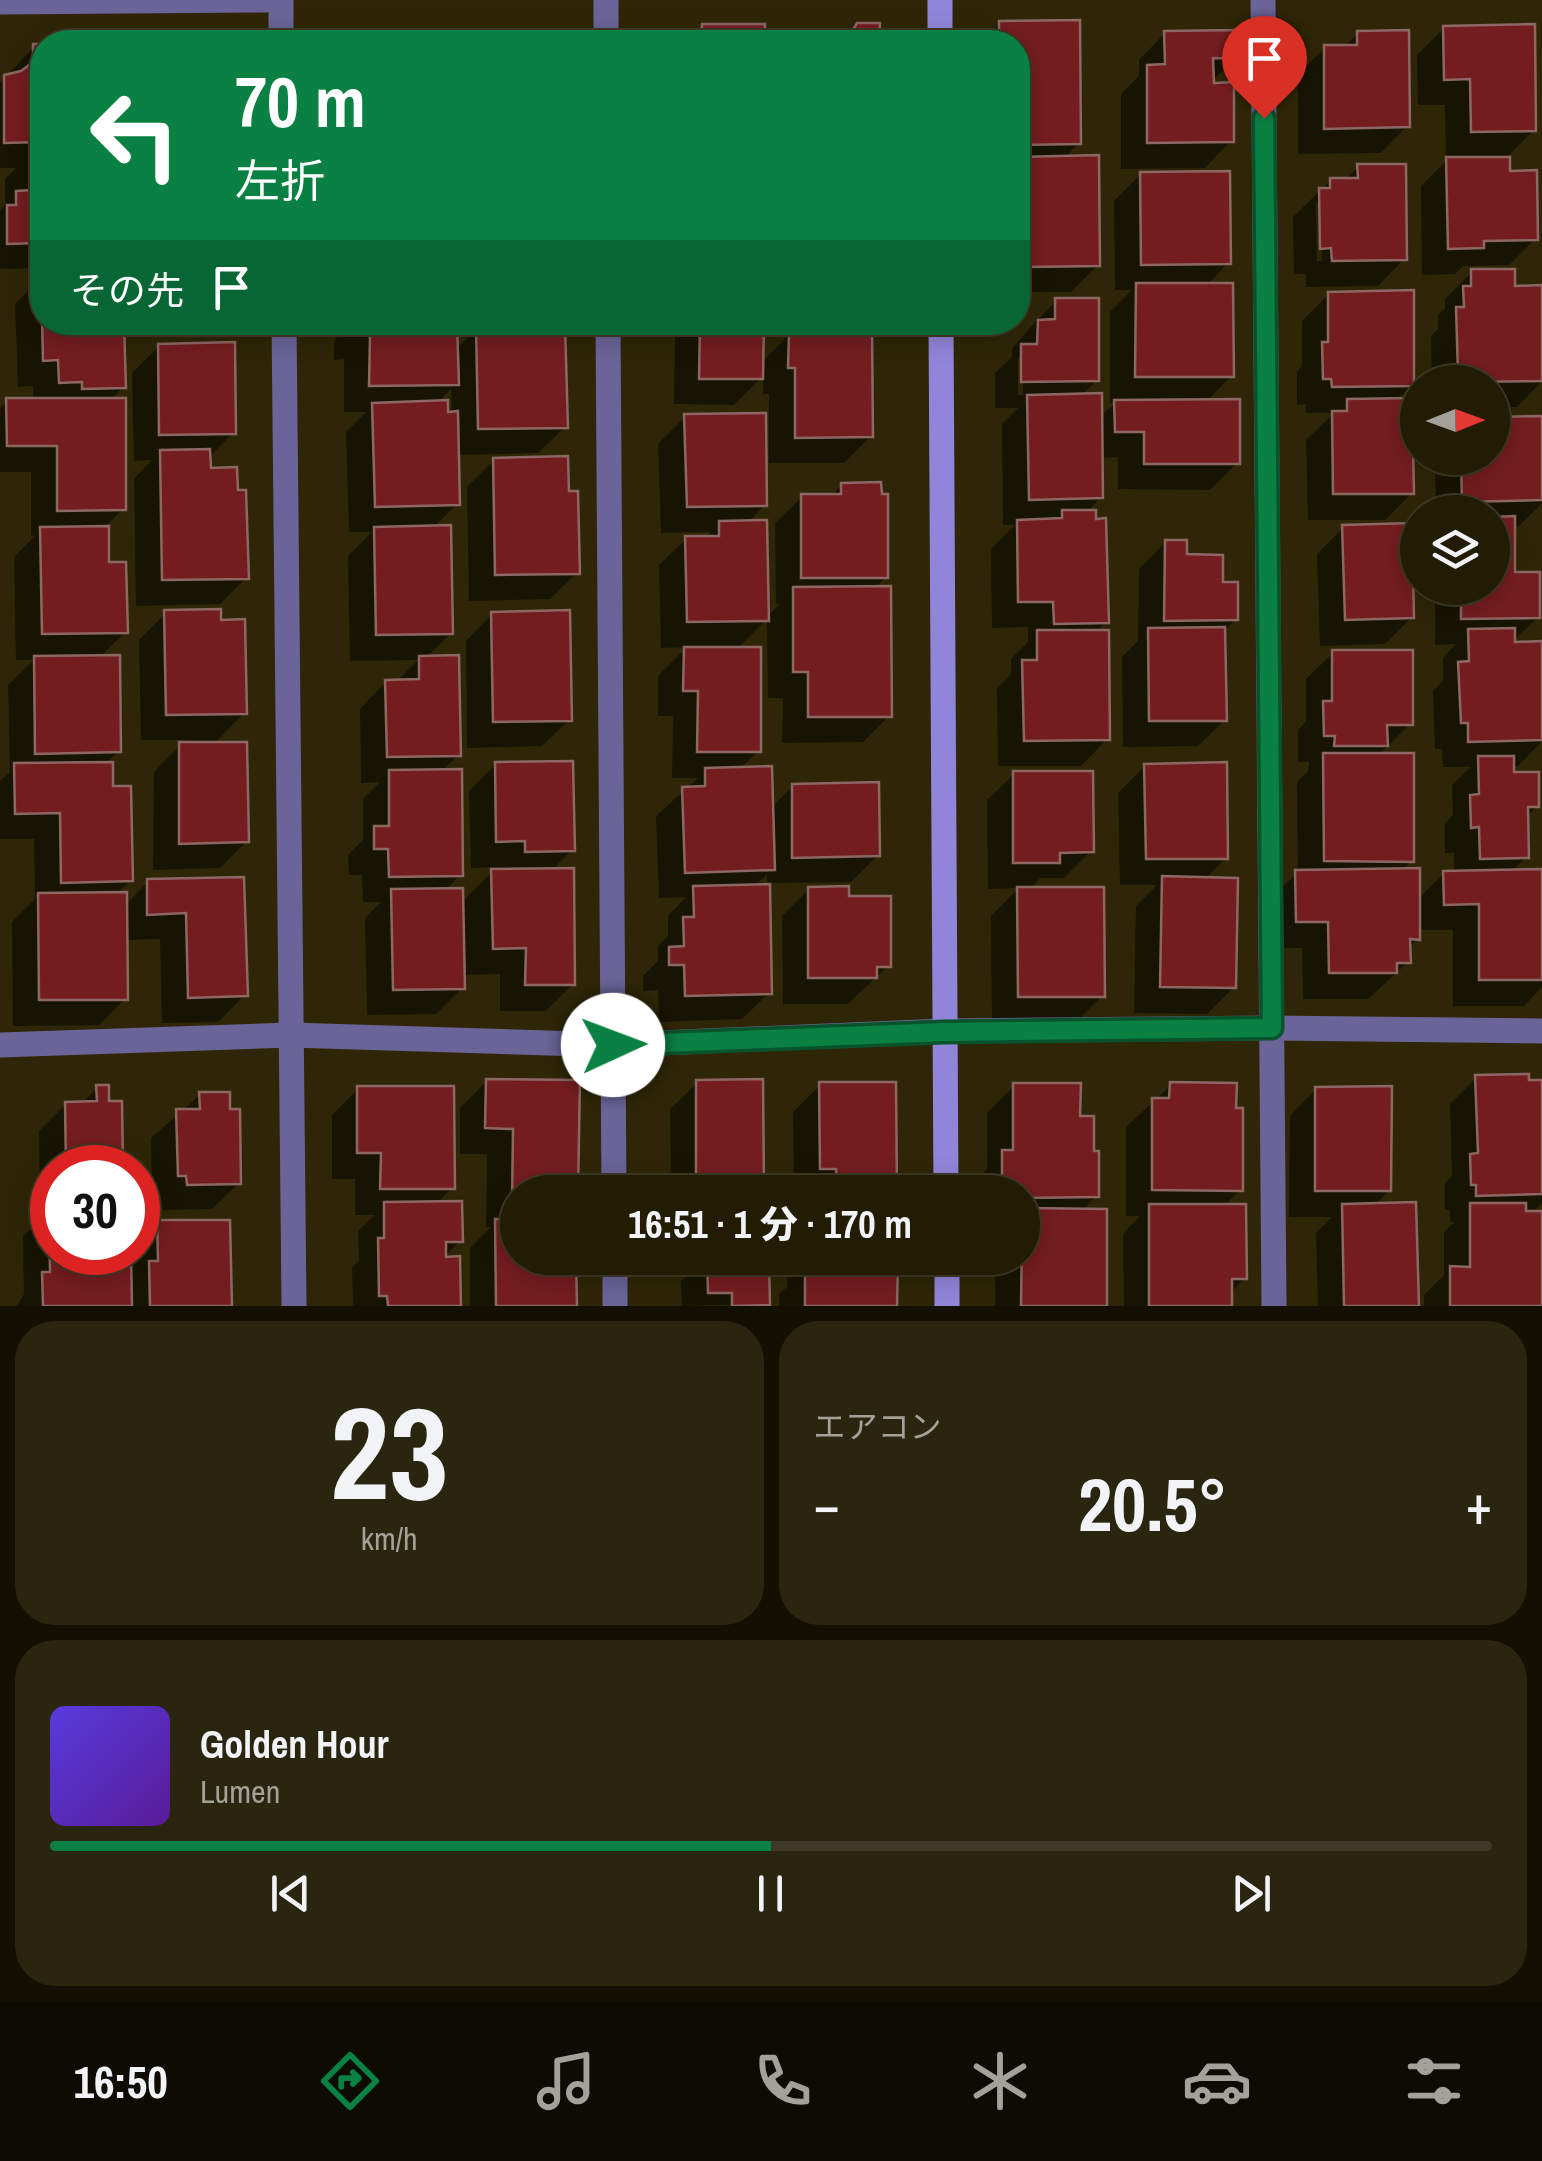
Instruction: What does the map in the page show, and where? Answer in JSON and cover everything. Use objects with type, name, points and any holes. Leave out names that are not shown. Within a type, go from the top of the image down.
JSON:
[{"type":"street","points":[[0,2],[265,0]]},
{"type":"street","points":[[281,0],[282,30]]},
{"type":"street","points":[[606,0],[606,30]]},
{"type":"street","points":[[940,0],[940,30]]},
{"type":"street","points":[[1263,0],[1274,1306]]},
{"type":"street","points":[[284,335],[294,1306]]},
{"type":"street","points":[[608,335],[614,1175]]},
{"type":"street","points":[[941,335],[946,1175]]},
{"type":"street","points":[[0,1045],[290,1035],[613,1045],[944,1032],[1272,1028],[1542,1031]]},
{"type":"street","points":[[615,1275],[615,1306]]},
{"type":"street","points":[[946,1275],[947,1306]]},
{"type":"building","points":[[1080,20],[1081,144],[1030,145],[1030,30],[999,30],[999,21]]},
{"type":"building","points":[[857,23],[880,23],[880,30],[853,30]]},
{"type":"building","points":[[702,24],[765,24],[765,30],[702,30]]},
{"type":"building","points":[[1535,24],[1536,131],[1471,132],[1470,79],[1444,80],[1443,26]]},
{"type":"building","points":[[1237,30],[1238,59],[1213,58],[1214,83],[1234,82],[1234,142],[1147,143],[1147,65],[1165,64],[1164,31]]},
{"type":"building","points":[[1409,30],[1410,127],[1324,129],[1324,45],[1357,45],[1357,31]]},
{"type":"building","points":[[30,64],[30,142],[4,143],[4,75]]},
{"type":"building","points":[[1099,155],[1100,266],[1030,267],[1030,157]]},
{"type":"building","points":[[1446,157],[1510,157],[1510,171],[1537,170],[1538,240],[1484,241],[1484,248],[1448,249]]},
{"type":"building","points":[[1357,164],[1406,164],[1407,260],[1332,261],[1331,248],[1320,249],[1319,188],[1330,188],[1330,178],[1358,178]]},
{"type":"building","points":[[1230,171],[1231,264],[1141,265],[1140,172]]},
{"type":"building","points":[[30,190],[30,243],[7,244],[7,205],[16,205],[16,191]]},
{"type":"building","points":[[1471,269],[1515,269],[1515,286],[1542,285],[1542,381],[1510,381],[1510,365],[1458,365],[1456,307],[1464,307],[1463,286],[1471,286]]},
{"type":"building","points":[[1136,283],[1233,283],[1234,377],[1135,377]]},
{"type":"building","points":[[1414,290],[1414,365],[1400,365],[1400,386],[1332,387],[1331,379],[1323,379],[1322,342],[1328,342],[1328,292]]},
{"type":"building","points":[[1055,298],[1099,298],[1099,381],[1021,382],[1021,344],[1037,344],[1038,320],[1055,319]]},
{"type":"building","points":[[42,335],[124,335],[126,388],[82,389],[82,382],[59,383],[58,360],[43,361]]},
{"type":"building","points":[[370,335],[457,335],[459,385],[369,386]]},
{"type":"building","points":[[476,335],[565,335],[568,428],[478,429]]},
{"type":"building","points":[[700,335],[764,335],[763,379],[699,379]]},
{"type":"building","points":[[789,335],[872,335],[873,437],[795,438],[795,368],[788,368]]},
{"type":"building","points":[[235,342],[236,434],[159,435],[158,344]]},
{"type":"building","points":[[1102,393],[1103,498],[1029,500],[1027,395]]},
{"type":"building","points":[[6,398],[126,398],[126,510],[57,511],[57,446],[7,446]]},
{"type":"building","points":[[1400,398],[1400,475],[1414,475],[1414,494],[1333,494],[1332,411],[1347,411],[1347,399]]},
{"type":"building","points":[[1240,399],[1240,464],[1144,464],[1144,432],[1115,432],[1114,400]]},
{"type":"building","points":[[448,400],[448,412],[458,411],[460,505],[375,507],[372,403]]},
{"type":"building","points":[[766,413],[767,506],[687,507],[684,414]]},
{"type":"building","points":[[1542,416],[1542,500],[1462,495],[1461,475],[1510,475],[1510,417]]},
{"type":"building","points":[[210,449],[211,468],[237,467],[238,490],[246,490],[249,579],[162,580],[160,450]]},
{"type":"building","points":[[568,456],[569,491],[578,491],[580,574],[495,575],[493,458]]},
{"type":"building","points":[[881,482],[882,494],[888,494],[888,578],[801,578],[801,494],[841,494],[841,483]]},
{"type":"building","points":[[1062,510],[1096,510],[1096,519],[1106,518],[1109,623],[1054,624],[1053,602],[1018,602],[1017,520],[1062,518]]},
{"type":"building","points":[[1510,516],[1515,516],[1515,572],[1540,572],[1540,618],[1461,619],[1461,605],[1510,605]]},
{"type":"building","points":[[767,520],[769,621],[687,622],[685,536],[719,536],[719,521]]},
{"type":"building","points":[[1400,523],[1400,605],[1414,605],[1414,618],[1345,620],[1342,525]]},
{"type":"building","points":[[451,525],[453,634],[376,635],[374,527]]},
{"type":"building","points":[[109,526],[109,562],[126,562],[128,633],[42,634],[40,527]]},
{"type":"building","points":[[1165,540],[1187,540],[1187,554],[1223,555],[1223,582],[1238,582],[1238,620],[1164,621]]},
{"type":"building","points":[[891,586],[892,717],[808,717],[808,672],[793,672],[793,587]]},
{"type":"building","points":[[221,609],[221,620],[245,619],[247,714],[166,715],[164,610]]},
{"type":"building","points":[[570,610],[572,721],[493,722],[491,612]]},
{"type":"building","points":[[1225,627],[1227,721],[1149,721],[1148,628]]},
{"type":"building","points":[[1515,628],[1515,642],[1542,641],[1542,740],[1468,742],[1468,723],[1461,723],[1458,662],[1469,661],[1468,629]]},
{"type":"building","points":[[1037,630],[1109,630],[1110,740],[1024,741],[1022,660],[1037,660]]},
{"type":"building","points":[[684,647],[761,647],[761,752],[697,752],[698,691],[683,691]]},
{"type":"building","points":[[1332,650],[1413,650],[1413,725],[1387,725],[1388,746],[1334,746],[1335,736],[1324,736],[1323,701],[1332,701]]},
{"type":"building","points":[[120,655],[121,752],[35,754],[34,656]]},
{"type":"building","points":[[459,655],[461,756],[387,757],[385,680],[419,679],[419,656]]},
{"type":"building","points":[[179,742],[247,742],[249,842],[179,844]]},
{"type":"building","points":[[1323,753],[1414,753],[1414,862],[1324,861]]},
{"type":"building","points":[[1478,756],[1514,756],[1514,772],[1539,772],[1539,807],[1528,807],[1529,858],[1480,859],[1479,827],[1471,828],[1470,795],[1479,794]]},
{"type":"building","points":[[573,761],[575,851],[525,852],[525,841],[496,842],[495,762]]},
{"type":"building","points":[[113,762],[113,786],[131,786],[133,881],[61,883],[60,813],[15,814],[14,763]]},
{"type":"building","points":[[1227,762],[1228,859],[1146,859],[1144,764]]},
{"type":"building","points":[[772,766],[775,870],[685,873],[682,787],[705,786],[705,768]]},
{"type":"building","points":[[462,769],[463,876],[389,877],[388,849],[374,849],[374,826],[389,826],[389,770]]},
{"type":"building","points":[[1013,771],[1093,771],[1094,852],[1060,853],[1060,863],[1013,863]]},
{"type":"building","points":[[879,782],[880,856],[792,858],[792,784]]},
{"type":"building","points":[[574,868],[575,985],[525,985],[526,948],[493,949],[491,869]]},
{"type":"building","points":[[1420,868],[1420,940],[1410,939],[1411,963],[1397,963],[1397,973],[1329,973],[1328,922],[1296,922],[1295,870]]},
{"type":"building","points":[[1542,869],[1542,980],[1479,980],[1479,904],[1444,905],[1443,871]]},
{"type":"building","points":[[1162,876],[1238,878],[1236,988],[1160,987]]},
{"type":"building","points":[[244,877],[248,996],[188,998],[186,913],[147,915],[147,879]]},
{"type":"building","points":[[770,884],[772,994],[685,996],[684,965],[669,965],[669,947],[684,946],[683,917],[694,917],[693,886]]},
{"type":"building","points":[[849,886],[849,896],[891,896],[891,967],[877,967],[877,978],[808,978],[808,887]]},
{"type":"building","points":[[1017,887],[1104,887],[1105,997],[1018,997]]},
{"type":"building","points":[[463,888],[465,989],[393,990],[391,889]]},
{"type":"building","points":[[127,892],[128,1000],[39,1000],[38,893]]},
{"type":"building","points":[[1529,1074],[1529,1080],[1542,1080],[1542,1194],[1476,1196],[1476,1185],[1471,1185],[1470,1154],[1478,1153],[1475,1075]]},
{"type":"building","points":[[486,1079],[580,1080],[578,1175],[512,1175],[513,1129],[485,1128]]},
{"type":"building","points":[[763,1079],[764,1175],[696,1175],[696,1080]]},
{"type":"building","points":[[819,1082],[896,1082],[897,1175],[836,1175],[836,1169],[820,1169]]},
{"type":"building","points":[[1170,1082],[1237,1083],[1236,1108],[1243,1108],[1243,1191],[1152,1190],[1152,1098],[1169,1098]]},
{"type":"building","points":[[1013,1083],[1081,1083],[1080,1116],[1094,1116],[1099,1197],[1040,1198],[1040,1175],[1002,1175],[1002,1150],[1013,1150]]},
{"type":"building","points":[[96,1085],[109,1085],[109,1101],[122,1101],[123,1145],[66,1145],[65,1102],[97,1101]]},
{"type":"building","points":[[357,1086],[454,1086],[455,1189],[380,1189],[381,1153],[357,1153]]},
{"type":"building","points":[[1392,1086],[1391,1191],[1315,1191],[1315,1087]]},
{"type":"building","points":[[199,1092],[230,1092],[230,1109],[240,1109],[241,1184],[187,1185],[186,1176],[178,1176],[176,1109],[200,1109]]},
{"type":"building","points":[[462,1201],[463,1242],[446,1242],[446,1257],[460,1256],[461,1306],[388,1306],[387,1296],[379,1296],[378,1238],[384,1238],[384,1202]]},
{"type":"building","points":[[1416,1202],[1419,1306],[1344,1306],[1342,1204]]},
{"type":"building","points":[[1470,1203],[1526,1203],[1526,1211],[1542,1211],[1542,1306],[1450,1306],[1450,1266],[1470,1267]]},
{"type":"building","points":[[1149,1204],[1246,1204],[1247,1279],[1232,1279],[1232,1306],[1149,1306]]},
{"type":"building","points":[[1040,1208],[1107,1209],[1107,1306],[1021,1306],[1021,1275],[1040,1275]]},
{"type":"building","points":[[495,1219],[500,1219],[500,1275],[576,1275],[577,1306],[496,1306]]},
{"type":"building","points":[[160,1220],[230,1220],[232,1306],[150,1306],[149,1275],[160,1275]]},
{"type":"building","points":[[42,1275],[131,1275],[132,1306],[43,1306]]},
{"type":"building","points":[[707,1275],[769,1275],[770,1305],[732,1306],[732,1293],[708,1293]]},
{"type":"building","points":[[805,1275],[898,1275],[897,1306],[805,1306]]},
{"type":"route","points":[[613,1045],[944,1032],[1272,1028],[1264,118]]}]
